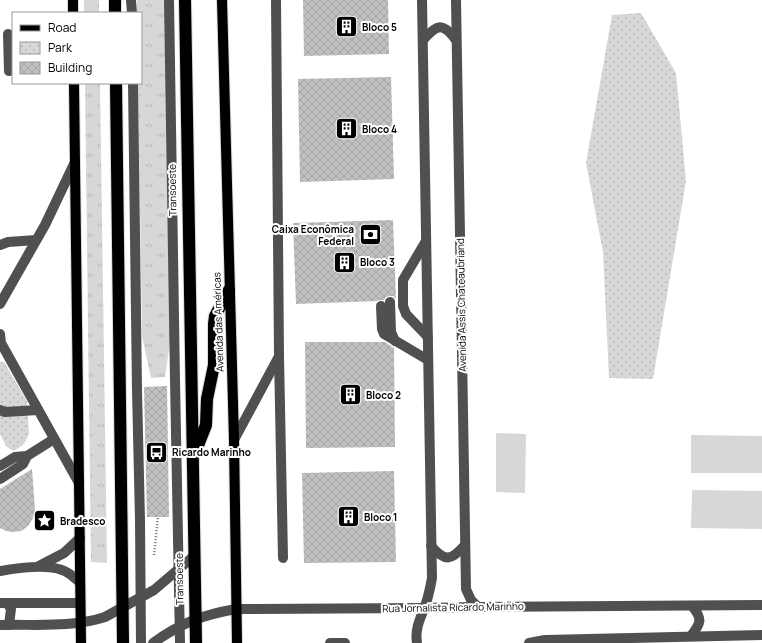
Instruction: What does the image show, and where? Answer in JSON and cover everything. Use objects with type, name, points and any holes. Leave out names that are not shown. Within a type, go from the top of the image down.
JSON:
[{"type":"highway","points":[[114,0],[115,12]]},
{"type":"highway","points":[[185,0],[196,643]]},
{"type":"highway","points":[[116,84],[123,643]]},
{"type":"highway","points":[[193,457],[206,425],[207,399],[214,365],[214,324],[216,316],[229,290]]},
{"type":"main road","points":[[73,0],[73,12]]},
{"type":"main road","name":"Avenida das Américas","points":[[222,0],[234,440],[237,643]]},
{"type":"main road","points":[[74,84],[81,643]]},
{"type":"street","points":[[131,0],[132,12]]},
{"type":"street","name":"Transoeste","points":[[169,0],[175,380],[170,392],[172,506],[178,516],[180,643]]},
{"type":"street","points":[[276,0],[279,356],[283,558]]},
{"type":"street","points":[[417,643],[416,636],[418,622],[424,608],[432,578],[422,0]]},
{"type":"street","name":"Avenida Assis Chateaubriand","points":[[456,0],[466,589],[471,600],[478,606]]},
{"type":"street","points":[[423,40],[432,29],[441,27],[450,30],[456,40]]},
{"type":"street","points":[[7,71],[8,34]]},
{"type":"street","points":[[133,84],[137,390],[141,403],[144,502],[144,512],[140,520],[141,643]]},
{"type":"street","points":[[0,304],[45,225],[74,164]]},
{"type":"street","points":[[0,245],[8,242],[36,240]]},
{"type":"street","points":[[426,241],[403,280],[403,306],[406,314],[428,337]]},
{"type":"street","points":[[386,304],[382,332],[386,336],[428,360]]},
{"type":"street","points":[[0,341],[79,483]]},
{"type":"street","points":[[234,440],[279,356]]},
{"type":"street","points":[[0,410],[5,412],[38,410]]},
{"type":"street","points":[[0,457],[27,456],[54,439]]},
{"type":"street","points":[[0,479],[23,464],[27,456]]},
{"type":"street","points":[[0,466],[15,457]]},
{"type":"street","points":[[38,567],[64,553],[80,538]]},
{"type":"street","points":[[431,546],[439,555],[448,558],[456,555],[465,545]]},
{"type":"street","points":[[5,625],[80,622],[105,617],[154,590],[194,556]]},
{"type":"street","points":[[0,564],[20,567],[61,569],[80,582]]},
{"type":"street","points":[[0,571],[20,567]]},
{"type":"street","points":[[3,603],[80,603]]},
{"type":"street","points":[[3,603],[11,609],[12,614],[5,625]]},
{"type":"street","name":"Rua Jornalista Ricardo Marinho","points":[[153,643],[196,618],[216,612],[236,609],[762,605]]},
{"type":"street","points":[[691,636],[700,621],[698,613],[692,606]]},
{"type":"street","points":[[529,643],[544,640],[596,641],[691,636],[762,635]]},
{"type":"street","points":[[330,643],[344,643]]},
{"type":"path","points":[[153,562],[158,517]]},
{"type":"green space","points":[[84,0],[99,0],[99,12],[84,12]]},
{"type":"green space","points":[[137,0],[167,0],[172,329],[165,377],[151,378],[142,336],[138,84],[142,84],[142,12],[137,12]]},
{"type":"green space","points":[[641,13],[676,73],[686,181],[653,379],[609,378],[603,252],[586,163],[612,15]]},
{"type":"green space","points":[[85,84],[100,84],[107,563],[91,562]]},
{"type":"green space","points":[[0,362],[4,362],[27,401],[29,434],[24,444],[14,451],[6,446],[0,434]]},
{"type":"green space","points":[[496,433],[526,434],[525,493],[496,492]]},
{"type":"green space","points":[[691,435],[762,436],[762,473],[691,473]]},
{"type":"green space","points":[[692,490],[762,491],[762,529],[691,528]]},
{"type":"building","name":"Bloco 5","points":[[303,0],[388,0],[389,54],[304,56]]},
{"type":"building","name":"Bloco 4","points":[[391,77],[394,179],[300,182],[298,79]]},
{"type":"building","name":"Bloco 3","points":[[393,220],[396,299],[393,296],[389,296],[384,300],[377,301],[296,304],[293,223]]},
{"type":"building","name":"Bloco 2","points":[[305,342],[385,342],[394,348],[395,447],[306,448]]},
{"type":"building","name":"Ricardo Marinho","points":[[167,386],[169,517],[147,517],[144,387]]},
{"type":"building","name":"Bradesco","points":[[32,469],[35,510],[33,518],[28,526],[21,531],[6,531],[0,528],[0,489]]},
{"type":"building","name":"Bloco 1","points":[[394,471],[396,562],[304,563],[302,473]]},
{"type":"place","name":"Bloco 5","points":[[346,27]]},
{"type":"place","name":"Bloco 4","points":[[346,129]]},
{"type":"place","name":"Caixa Econômica Federal","points":[[370,235]]},
{"type":"place","name":"Bloco 3","points":[[344,262]]},
{"type":"place","name":"Bloco 2","points":[[350,395]]},
{"type":"place","name":"Ricardo Marinho","points":[[157,452]]},
{"type":"place","name":"Bloco 1","points":[[349,517]]},
{"type":"place","name":"Bradesco","points":[[44,521]]}]
